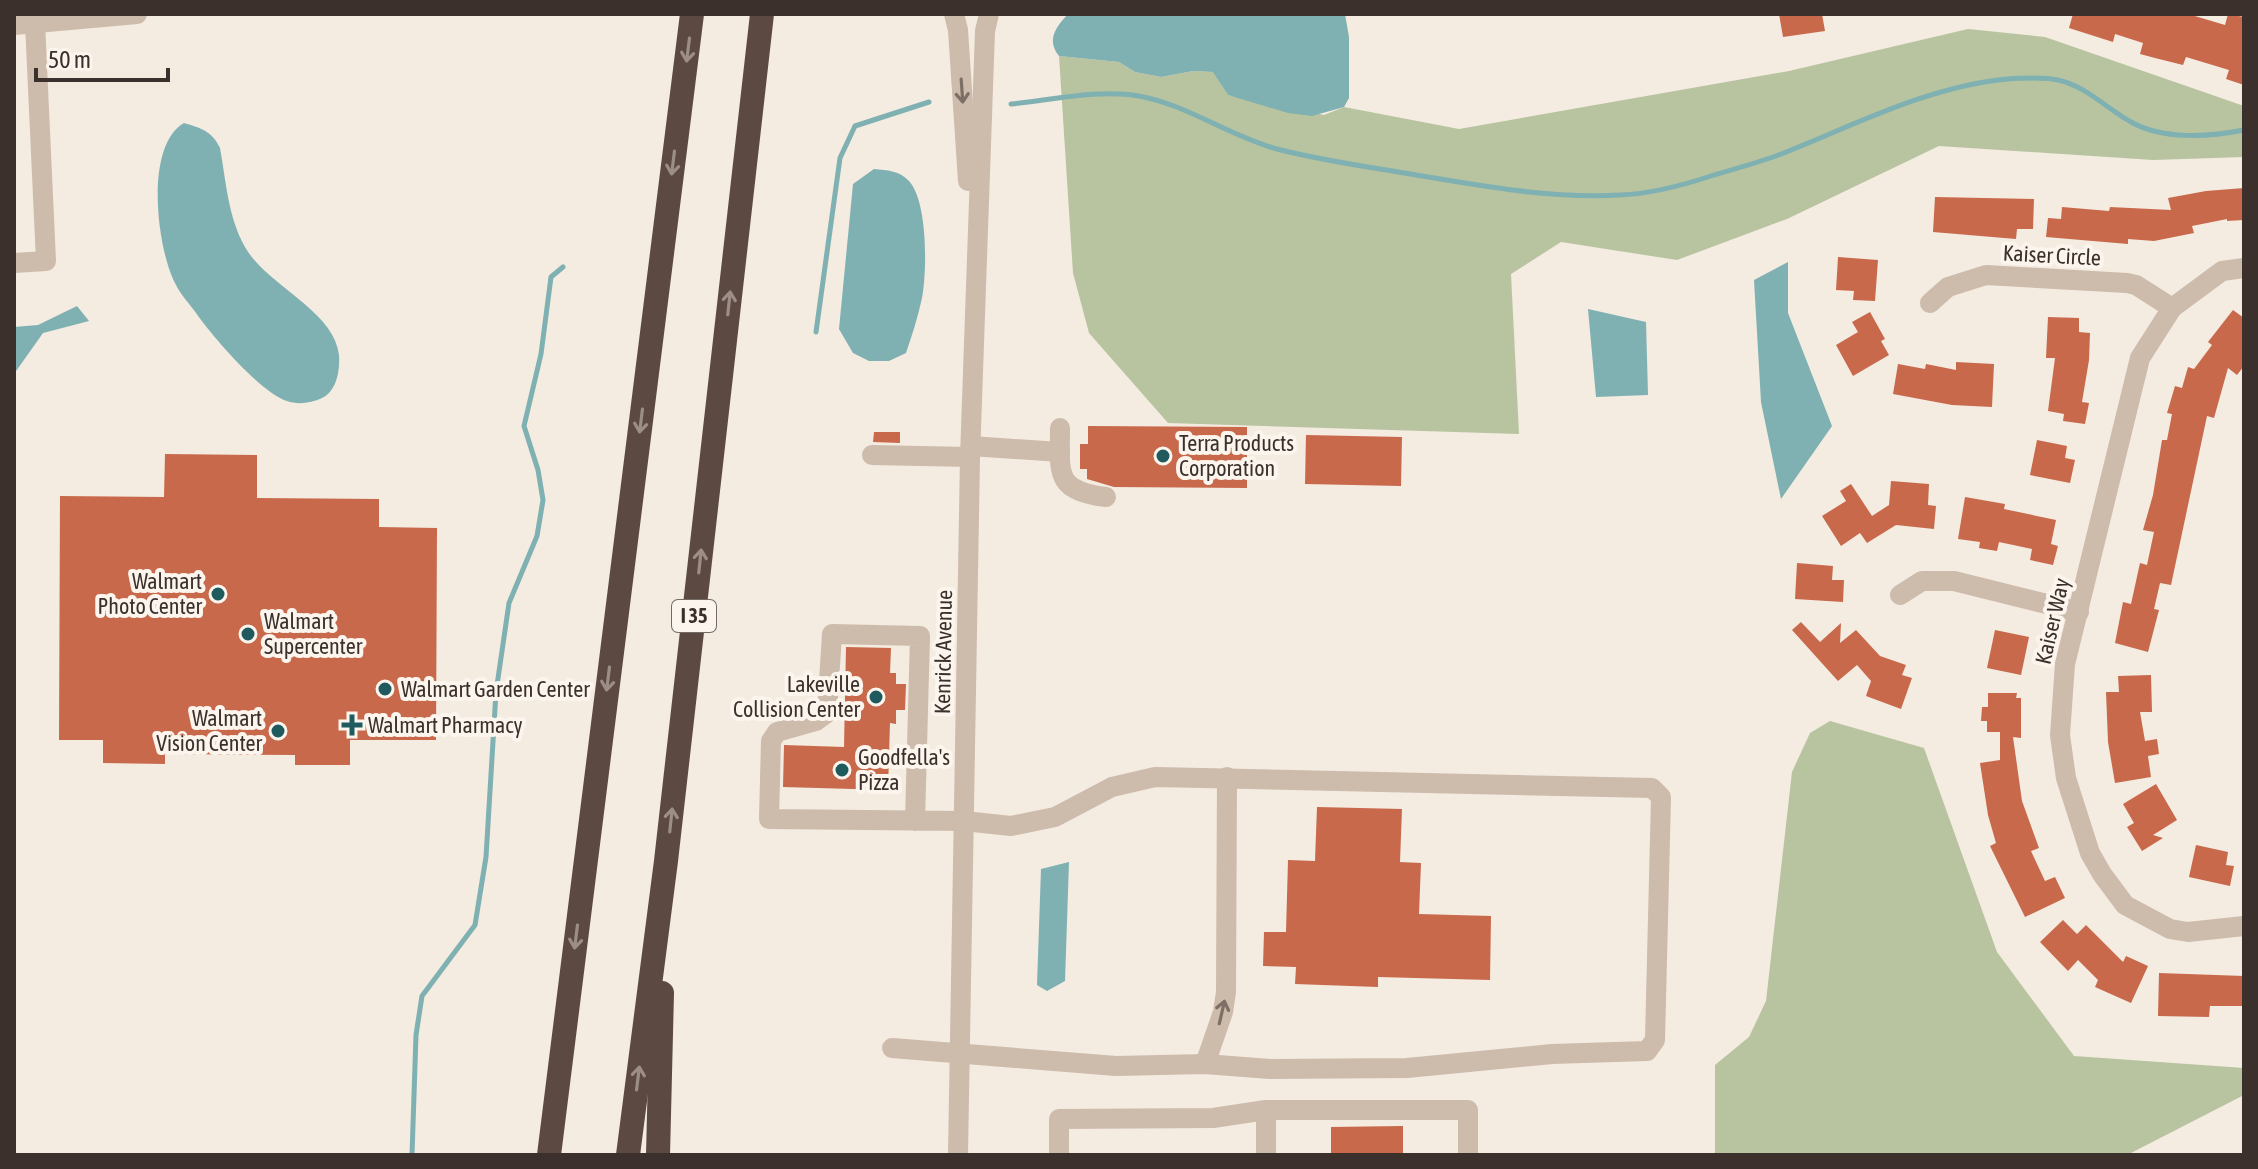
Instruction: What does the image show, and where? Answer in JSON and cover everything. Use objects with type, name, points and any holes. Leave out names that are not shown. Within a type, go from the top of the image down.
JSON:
[{"type":"highway","points":[[549,1155],[692,14]]},
{"type":"highway","name":"I 35","points":[[628,1155],[666,861],[762,14]]},
{"type":"highway","points":[[658,1155],[666,861]]},
{"type":"street","points":[[14,263],[46,261],[24,24],[135,14]]},
{"type":"street","name":"Kenrick Avenue","points":[[954,14],[958,30],[975,293]]},
{"type":"street","name":"Kenrick Avenue","points":[[958,1155],[970,452],[985,31],[989,14]]},
{"type":"street","name":"Kaiser Way","points":[[2244,268],[2222,271],[2172,308],[2140,358],[2065,664],[2060,735],[2066,778],[2090,853],[2125,905],[2170,929],[2188,932],[2244,926]]},
{"type":"street","name":"Kaiser Circle","points":[[1930,303],[1948,287],[1986,275],[2127,283],[2136,285],[2172,308]]},
{"type":"street","points":[[1060,428],[1060,475],[1082,494],[1106,497]]},
{"type":"street","points":[[872,455],[1060,452]]},
{"type":"street","points":[[1900,595],[1922,581],[1954,581],[2079,612]]},
{"type":"street","points":[[892,1048],[1116,1066],[1205,1064],[1270,1069],[1407,1068],[1552,1054],[1647,1051],[1655,1040],[1661,797],[1652,788],[1155,777],[1112,787],[1055,817],[1011,826],[964,821],[915,821],[769,819],[771,741],[777,732],[816,721],[827,713],[832,634],[920,636],[915,821]]},
{"type":"street","points":[[1205,1064],[1223,1012],[1227,777]]},
{"type":"street","points":[[1266,1110],[1266,1155]]},
{"type":"street","points":[[1059,1155],[1059,1119],[1213,1118],[1266,1110],[1468,1110],[1468,1155]]},
{"type":"green space","points":[[1968,29],[2045,37],[2244,106],[2244,157],[2153,160],[1939,146],[1787,219],[1677,260],[1561,242],[1511,274],[1519,434],[1168,423],[1089,333],[1073,273],[1059,56],[1119,62],[1135,72],[1161,77],[1193,71],[1214,72],[1228,95],[1324,115],[1344,107],[1459,129],[1789,71]]},
{"type":"green space","points":[[1830,721],[1924,748],[1997,952],[2074,1056],[2244,1068],[2244,1095],[2127,1155],[1715,1155],[1715,1065],[1749,1037],[1766,1001],[1792,772],[1810,733]]},
{"type":"water","points":[[1068,14],[1345,14],[1349,37],[1349,98],[1344,107],[1312,116],[1288,113],[1228,95],[1213,72],[1193,71],[1161,77],[1135,72],[1119,62],[1059,56],[1053,39],[1056,29]]},
{"type":"water","points":[[184,123],[205,131],[220,148],[231,211],[245,247],[268,274],[313,311],[334,339],[339,355],[338,373],[331,390],[322,398],[304,403],[291,402],[264,387],[214,336],[175,283],[159,223],[159,175],[163,153],[171,135]]},
{"type":"water","points":[[874,169],[897,173],[909,181],[920,204],[923,220],[924,286],[917,319],[906,353],[889,361],[869,361],[853,353],[839,329],[853,184]]},
{"type":"water","points":[[1788,262],[1788,313],[1832,426],[1781,499],[1761,402],[1754,280]]},
{"type":"water","points":[[77,306],[89,321],[43,333],[14,374],[14,327],[38,325]]},
{"type":"water","points":[[1588,309],[1646,322],[1648,395],[1596,397]]},
{"type":"water","points":[[1069,862],[1065,981],[1047,991],[1037,985],[1041,869]]},
{"type":"building","points":[[1779,14],[1822,14],[1825,31],[1783,37]]},
{"type":"building","points":[[2073,14],[2188,14],[2225,25],[2228,14],[2244,17],[2244,85],[2226,79],[2229,70],[2186,57],[2183,65],[2155,58],[2140,54],[2143,43],[2115,34],[2113,42],[2069,28]]},
{"type":"building","points":[[2244,188],[2244,220],[2227,219],[2192,226],[2194,233],[2154,241],[2128,239],[2128,244],[2046,237],[2048,218],[2061,219],[2062,207],[2109,211],[2110,207],[2171,210],[2168,198]]},
{"type":"building","points":[[1935,197],[2034,199],[2033,229],[2017,229],[2016,239],[1933,232]]},
{"type":"building","points":[[1838,257],[1878,260],[1875,301],[1853,300],[1854,291],[1836,290]]},
{"type":"building","points":[[2233,310],[2244,318],[2244,366],[2237,375],[2228,368],[2214,418],[2207,416],[2171,585],[2160,583],[2154,609],[2159,610],[2148,652],[2115,643],[2123,602],[2131,604],[2140,563],[2147,565],[2154,532],[2143,530],[2153,495],[2162,440],[2167,440],[2172,414],[2167,413],[2175,386],[2182,388],[2188,367],[2194,369],[2212,345],[2208,342]]},
{"type":"building","points":[[1870,312],[1885,339],[1881,341],[1889,355],[1853,376],[1836,345],[1858,332],[1852,322]]},
{"type":"building","points":[[2048,317],[2079,318],[2079,332],[2090,333],[2082,402],[2089,403],[2085,424],[2063,421],[2064,414],[2048,411],[2055,358],[2046,358]]},
{"type":"building","points":[[1956,362],[1994,364],[1992,407],[1952,405],[1893,394],[1898,364],[1925,369],[1926,364],[1956,370]]},
{"type":"building","name":"Terra Products Corporation","points":[[1088,426],[1247,427],[1247,488],[1114,487],[1087,479],[1087,469],[1080,469],[1080,444],[1088,444]]},
{"type":"building","points":[[874,432],[900,432],[900,443],[873,442]]},
{"type":"building","points":[[1306,435],[1402,437],[1401,486],[1305,484]]},
{"type":"building","points":[[2037,440],[2067,446],[2065,458],[2075,460],[2070,483],[2030,475]]},
{"type":"building","name":"Walmart Supercenter","points":[[165,454],[257,455],[257,498],[379,499],[379,527],[437,528],[436,740],[350,740],[350,765],[295,765],[295,755],[165,754],[165,764],[103,763],[103,740],[59,740],[60,496],[164,497]]},
{"type":"building","points":[[1891,481],[1929,484],[1928,505],[1936,506],[1934,529],[1896,525],[1867,543],[1860,533],[1841,546],[1822,516],[1846,501],[1840,491],[1851,484],[1872,516],[1889,505]]},
{"type":"building","points":[[1965,497],[2005,504],[2004,509],[2056,520],[2051,544],[2058,546],[2053,565],[2030,560],[2032,549],[1999,542],[1997,551],[1979,548],[1980,542],[1958,539]]},
{"type":"building","points":[[1797,563],[1833,566],[1832,580],[1844,580],[1843,602],[1795,599]]},
{"type":"building","points":[[1801,622],[1820,642],[1841,623],[1840,643],[1856,630],[1880,656],[1906,665],[1902,675],[1912,678],[1901,709],[1866,696],[1871,681],[1857,665],[1838,681],[1792,630]]},
{"type":"building","points":[[1995,630],[2029,637],[2021,675],[1987,668]]},
{"type":"building","points":[[846,647],[891,648],[890,673],[896,673],[896,684],[906,684],[905,710],[896,710],[896,724],[890,723],[888,790],[783,787],[784,745],[844,747]]},
{"type":"building","points":[[2151,675],[2152,712],[2140,712],[2145,741],[2157,739],[2159,754],[2148,756],[2151,777],[2115,783],[2108,742],[2106,692],[2119,692],[2118,676]]},
{"type":"building","points":[[1988,693],[2017,693],[2016,698],[2021,698],[2021,738],[2013,737],[2022,801],[2039,848],[2031,851],[2045,881],[2055,877],[2065,898],[2025,917],[1990,846],[1996,843],[1980,763],[2000,760],[2000,732],[1987,732],[1987,721],[1981,721],[1982,707],[1988,707]]},
{"type":"building","points":[[2156,784],[2177,820],[2153,835],[2163,838],[2142,851],[2127,827],[2134,823],[2123,804]]},
{"type":"building","points":[[1317,807],[1402,809],[1400,862],[1421,863],[1419,914],[1491,916],[1490,980],[1378,977],[1378,987],[1295,984],[1296,967],[1263,966],[1264,932],[1286,932],[1288,860],[1315,861]]},
{"type":"building","points":[[2196,845],[2228,852],[2226,865],[2234,866],[2230,886],[2189,877]]},
{"type":"building","points":[[2063,920],[2077,934],[2086,925],[2123,962],[2126,956],[2148,966],[2131,1003],[2095,987],[2098,980],[2078,960],[2068,971],[2040,942]]},
{"type":"building","points":[[2159,973],[2244,976],[2244,1006],[2210,1006],[2209,1017],[2158,1016]]},
{"type":"building","points":[[1403,1126],[1403,1155],[1331,1155],[1331,1127]]},
{"type":"waterway","points":[[1011,104],[1092,94],[1139,96],[1174,106],[1259,143],[1294,153],[1492,187],[1594,196],[1644,193],[1691,182],[1776,156],[1918,99],[1977,83],[2007,79],[2046,78],[2068,83],[2131,122],[2157,132],[2201,135],[2244,130]]},
{"type":"waterway","points":[[816,332],[840,158],[855,126],[929,102]]},
{"type":"waterway","points":[[412,1155],[416,1035],[422,996],[475,925],[486,857],[496,692],[509,603],[537,536],[543,500],[538,470],[524,426],[541,354],[551,277],[563,267]]},
{"type":"place","name":"Terra Products Corporation","points":[[1163,456]]},
{"type":"place","name":"Walmart Photo Center","points":[[218,594]]},
{"type":"place","name":"Walmart Supercenter","points":[[248,634]]},
{"type":"place","name":"Walmart Garden Center","points":[[385,689]]},
{"type":"place","name":"Lakeville Collision Center","points":[[876,697]]},
{"type":"place","name":"Walmart Pharmacy","points":[[352,725]]},
{"type":"place","name":"Walmart Vision Center","points":[[278,731]]},
{"type":"place","name":"Goodfella's Pizza","points":[[842,770]]}]
